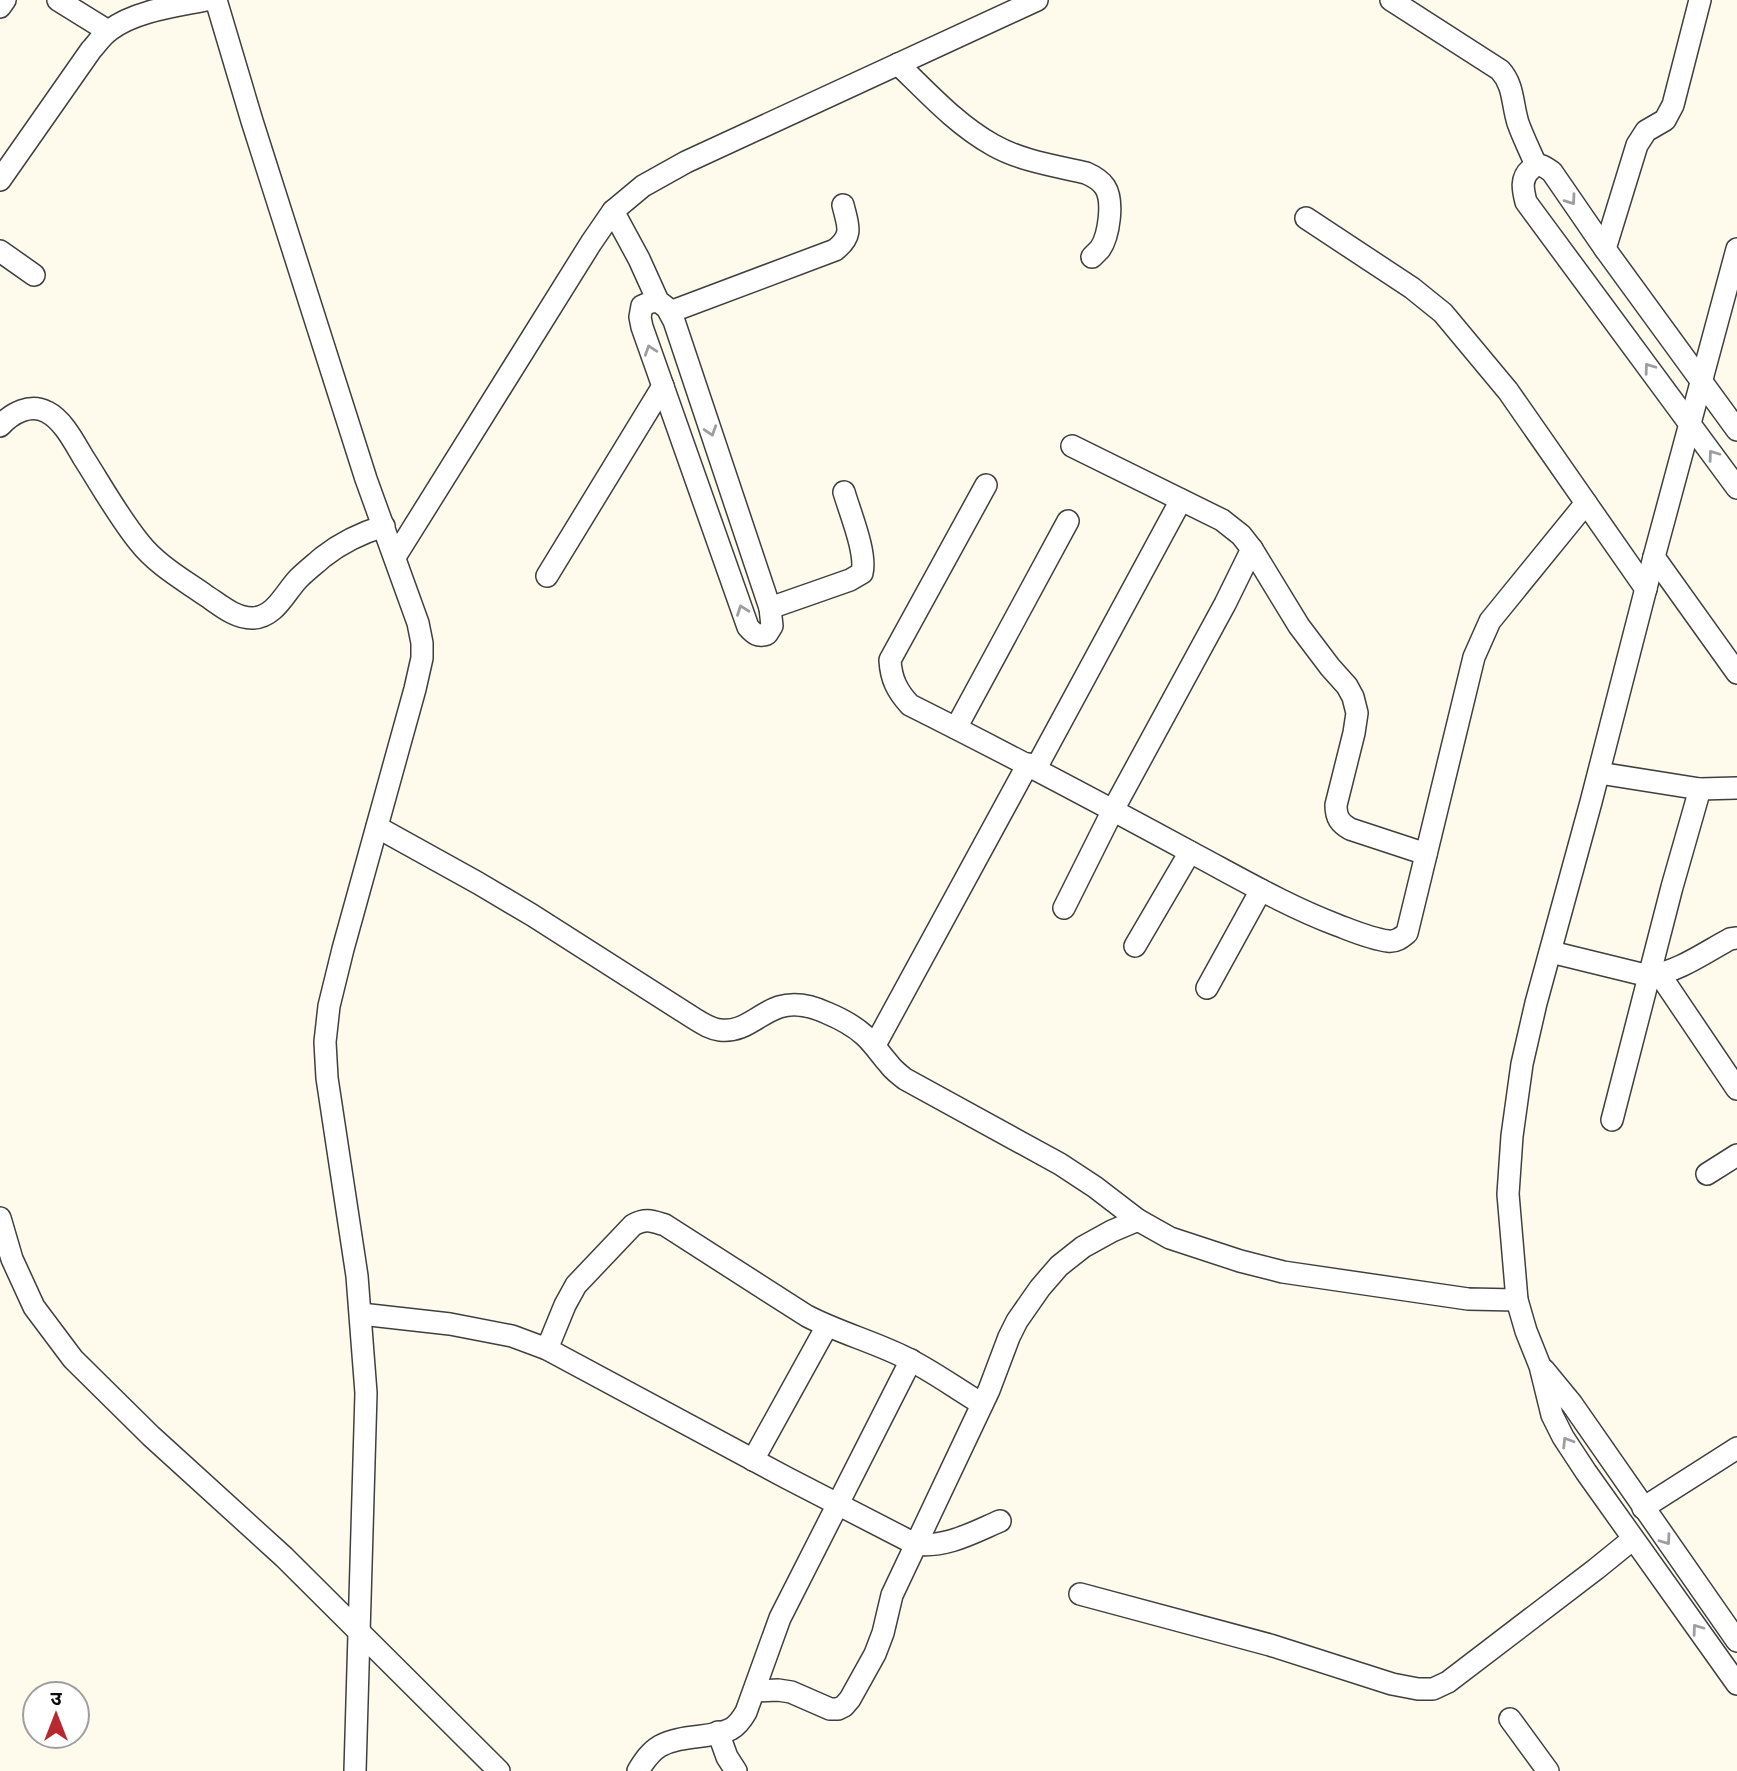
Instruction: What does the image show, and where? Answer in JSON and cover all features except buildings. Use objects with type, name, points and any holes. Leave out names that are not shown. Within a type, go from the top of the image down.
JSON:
[{"type":"street","points":[[0,7],[5,0]]},
{"type":"street","points":[[58,0],[108,31]]},
{"type":"street","points":[[0,180],[91,50],[108,31],[126,20],[206,0]]},
{"type":"street","points":[[216,0],[362,465],[396,557],[422,643],[422,658],[415,689],[329,1006],[326,1042],[327,1078],[357,1276],[366,1392],[355,1771]]},
{"type":"street","points":[[396,557],[613,211],[643,186],[686,162],[1037,0]]},
{"type":"street","points":[[1391,0],[1507,77],[1518,122],[1536,165]]},
{"type":"street","points":[[1605,249],[1637,145],[1646,131],[1665,120],[1672,105],[1700,0]]},
{"type":"street","points":[[898,64],[954,117],[995,147],[1095,177],[1105,187],[1110,216],[1106,236],[1100,249],[1092,257]]},
{"type":"street","points":[[1536,165],[1552,172],[1737,430]]},
{"type":"street","points":[[1536,165],[1523,181],[1527,202],[1737,488]]},
{"type":"street","points":[[613,211],[664,307],[685,354],[769,608],[772,626],[767,634],[760,636],[748,627],[642,327],[642,306],[651,302],[664,307],[835,250],[848,234],[849,227],[843,205]]},
{"type":"street","points":[[1306,218],[1412,288],[1443,313],[1508,391],[1646,589]]},
{"type":"street","points":[[1737,249],[1522,1065],[1512,1136],[1508,1194],[1517,1300],[1540,1366],[1552,1415],[1563,1437],[1633,1539],[1737,1684]]},
{"type":"street","points":[[0,251],[34,275]]},
{"type":"street","points":[[547,576],[663,386]]},
{"type":"street","points":[[0,426],[19,411],[29,408],[40,409],[59,421],[139,543],[177,576],[235,615],[253,618],[264,615],[275,608],[298,579],[325,556],[361,533],[384,526]]},
{"type":"street","points":[[1072,446],[1222,520],[1241,535],[1299,626],[1353,697],[1357,713],[1336,805],[1336,816],[1350,830],[1426,854]]},
{"type":"street","points":[[986,485],[890,660],[891,675],[899,693],[910,705],[1032,766],[1261,890],[1316,917],[1387,941],[1394,941],[1407,933],[1475,657],[1490,621],[1586,503]]},
{"type":"street","points":[[769,608],[850,580],[862,573],[862,552],[844,492]]},
{"type":"street","points":[[875,1045],[1181,500]]},
{"type":"street","points":[[956,728],[1068,521]]},
{"type":"street","points":[[1064,908],[1252,549]]},
{"type":"street","points":[[1654,557],[1737,673]]},
{"type":"street","points":[[1598,773],[1700,789],[1737,788]]},
{"type":"street","points":[[1612,1120],[1654,975],[1700,789]]},
{"type":"street","points":[[377,827],[532,915],[712,1029],[742,1028],[777,1008],[793,1004],[809,1006],[827,1013],[862,1033],[905,1079],[1060,1164],[1138,1220],[1170,1238],[1283,1272],[1468,1299],[1517,1300]]},
{"type":"street","points":[[1135,946],[1191,852]]},
{"type":"street","points":[[1207,988],[1261,890]]},
{"type":"street","points":[[1550,952],[1654,975],[1675,969],[1730,939],[1737,938]]},
{"type":"street","points":[[1654,975],[1737,1089]]},
{"type":"street","points":[[1707,1174],[1737,1155]]},
{"type":"street","points":[[0,1218],[12,1259],[34,1307],[73,1360],[151,1436],[284,1557],[499,1771]]},
{"type":"street","points":[[754,1691],[791,1692],[830,1709],[844,1706],[850,1699],[875,1654],[892,1595],[989,1390],[1013,1329],[1040,1288],[1059,1266],[1083,1247],[1138,1220]]},
{"type":"street","points":[[547,1349],[576,1285],[634,1225],[642,1221],[652,1221],[665,1225],[807,1316],[911,1360],[982,1404]]},
{"type":"street","points":[[361,1314],[450,1324],[512,1336],[547,1349],[915,1544],[944,1544],[1000,1521]]},
{"type":"street","points":[[753,1460],[827,1326]]},
{"type":"street","points":[[638,1771],[650,1754],[662,1745],[731,1729],[740,1722],[780,1618],[911,1360]]},
{"type":"street","points":[[1540,1366],[1572,1404],[1737,1641]]},
{"type":"street","points":[[1643,1508],[1737,1448]]},
{"type":"street","points":[[1080,1594],[1270,1645],[1392,1684],[1433,1689],[1448,1682],[1633,1539]]},
{"type":"street","points":[[1510,1719],[1548,1771]]},
{"type":"street","points":[[718,1732],[727,1757],[736,1771]]}]
